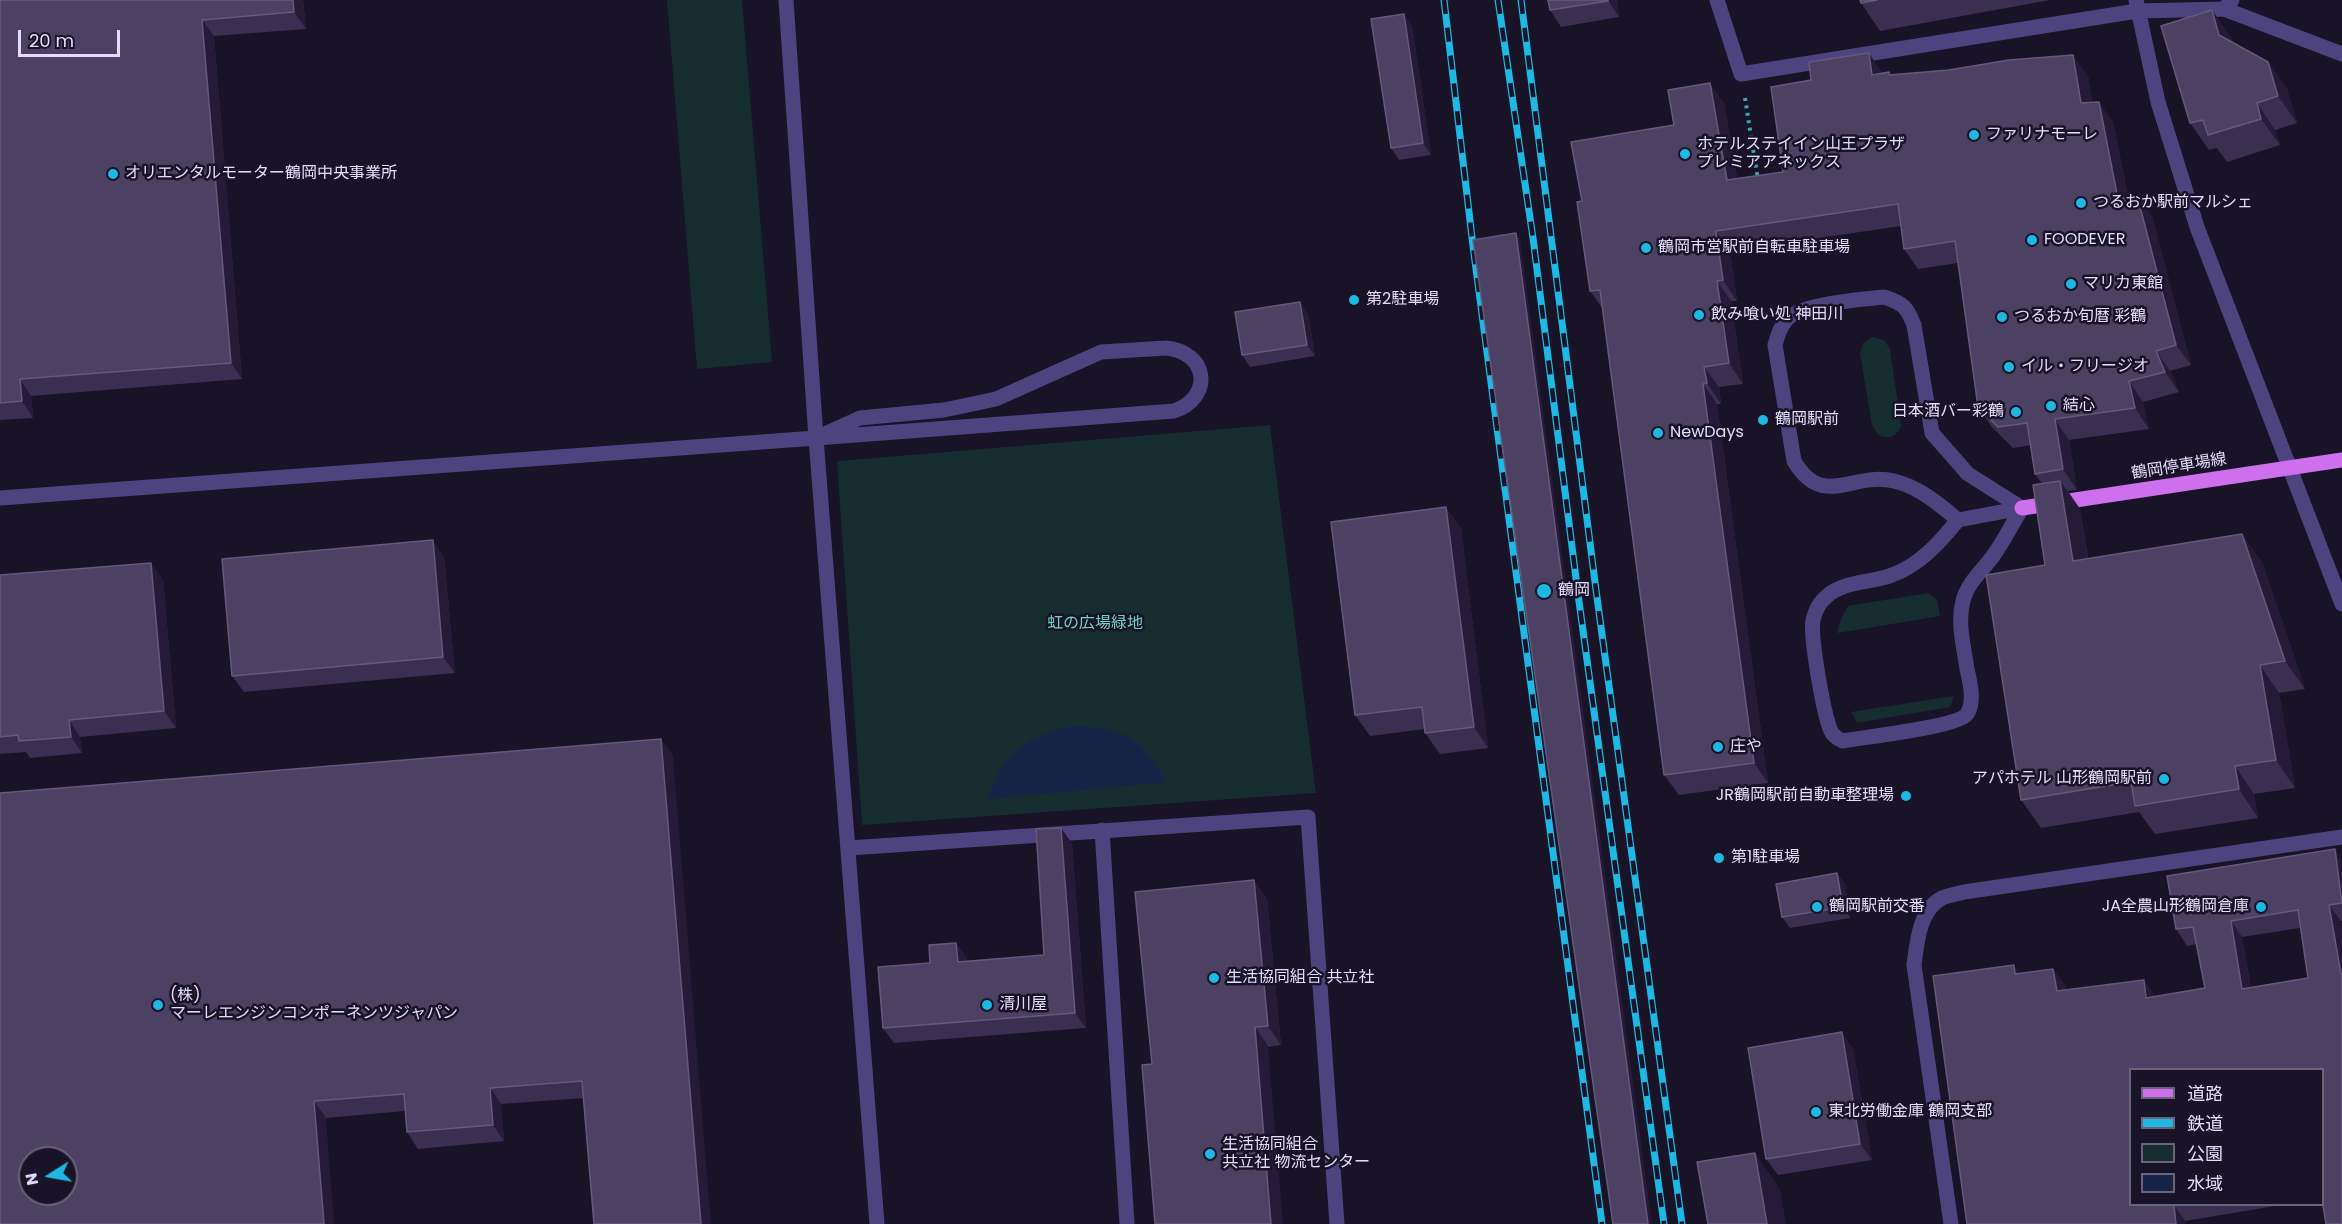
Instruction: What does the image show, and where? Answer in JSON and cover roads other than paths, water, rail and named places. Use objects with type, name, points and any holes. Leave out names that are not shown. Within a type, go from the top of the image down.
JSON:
[{"type":"main road","name":"鶴岡停車場線","points":[[2022,508],[2342,460]]},
{"type":"street","points":[[786,0],[816,438],[877,1224]]},
{"type":"street","points":[[1717,0],[1742,74],[2136,5],[2228,4],[2342,54]]},
{"type":"street","points":[[2136,5],[2158,102],[2196,227],[2342,604]]},
{"type":"street","points":[[1958,520],[1933,499],[1894,481],[1881,479],[1827,488],[1813,483],[1802,474],[1794,461],[1775,345],[1779,330],[1788,319],[1801,310],[1884,297],[1897,301],[1908,310],[1914,325],[1932,433],[1968,474],[2022,508]]},
{"type":"street","points":[[0,498],[816,438],[1174,411],[1185,407],[1194,399],[1200,388],[1201,375],[1197,364],[1189,354],[1178,349],[1101,352],[996,399],[944,410],[860,418],[816,438]]},
{"type":"street","points":[[2022,508],[1993,555],[1973,580],[1963,600],[1960,628],[1970,685],[1970,706],[1966,715],[1958,721],[1937,726],[1843,741],[1837,739],[1832,733],[1826,713],[1813,634],[1813,619],[1818,605],[1828,594],[1892,575],[1918,561],[1941,541],[1958,520],[2022,508]]},
{"type":"street","points":[[849,848],[1308,817],[1337,1224]]},
{"type":"street","points":[[1102,830],[1127,1224]]},
{"type":"street","points":[[1951,1224],[1914,966],[1918,935],[1927,913],[1939,899],[1964,892],[2342,837]]},
{"type":"water","points":[[1074,726],[1106,729],[1130,738],[1149,755],[1166,782],[988,799],[1000,770],[1019,749],[1044,734]]},
{"type":"railway","points":[[1444,0],[1473,246],[1602,1224]]},
{"type":"railway","points":[[1498,0],[1533,238],[1578,594],[1664,1224]]},
{"type":"railway","points":[[1521,0],[1596,590],[1682,1224]]},
{"type":"place","name":"ファリナモーレ","points":[[1974,135]]},
{"type":"place","name":"ホテルステイイン山王プラザ プレミアアネックス","points":[[1685,154]]},
{"type":"place","name":"オリエンタルモーター鶴岡中央事業所","points":[[113,174]]},
{"type":"place","name":"つるおか駅前マルシェ","points":[[2081,203]]},
{"type":"place","name":"FOODEVER","points":[[2032,240]]},
{"type":"place","name":"鶴岡市営駅前自転車駐車場","points":[[1646,248]]},
{"type":"place","name":"マリカ東館","points":[[2071,284]]},
{"type":"place","name":"第2駐車場","points":[[1354,300]]},
{"type":"place","name":"飲み喰い処 神田川","points":[[1699,315]]},
{"type":"place","name":"つるおか旬暦 彩鶴","points":[[2002,317]]},
{"type":"place","name":"イル・フリージオ","points":[[2009,367]]},
{"type":"place","name":"結心","points":[[2051,406]]},
{"type":"place","name":"日本酒バー彩鶴","points":[[2016,412]]},
{"type":"place","name":"鶴岡駅前","points":[[1763,420]]},
{"type":"place","name":"NewDays","points":[[1658,433]]},
{"type":"place","name":"鶴岡","points":[[1544,591]]},
{"type":"place","name":"庄や","points":[[1718,747]]},
{"type":"place","name":"アパホテル 山形鶴岡駅前","points":[[2164,779]]},
{"type":"place","name":"JR鶴岡駅前自動車整理場","points":[[1906,796]]},
{"type":"place","name":"第1駐車場","points":[[1719,858]]},
{"type":"place","name":"鶴岡駅前交番","points":[[1817,907]]},
{"type":"place","name":"JA全農山形鶴岡倉庫","points":[[2261,907]]},
{"type":"place","name":"生活協同組合 共立社","points":[[1214,978]]},
{"type":"place","name":"(株) マーレエンジンコンポーネンツジャパン","points":[[158,1005]]},
{"type":"place","name":"清川屋","points":[[987,1005]]},
{"type":"place","name":"東北労働金庫 鶴岡支部","points":[[1816,1112]]},
{"type":"place","name":"生活協同組合 共立社 物流センター","points":[[1210,1154]]},
{"type":"park label","name":"虹の広場緑地","points":[[1095,624]]}]
